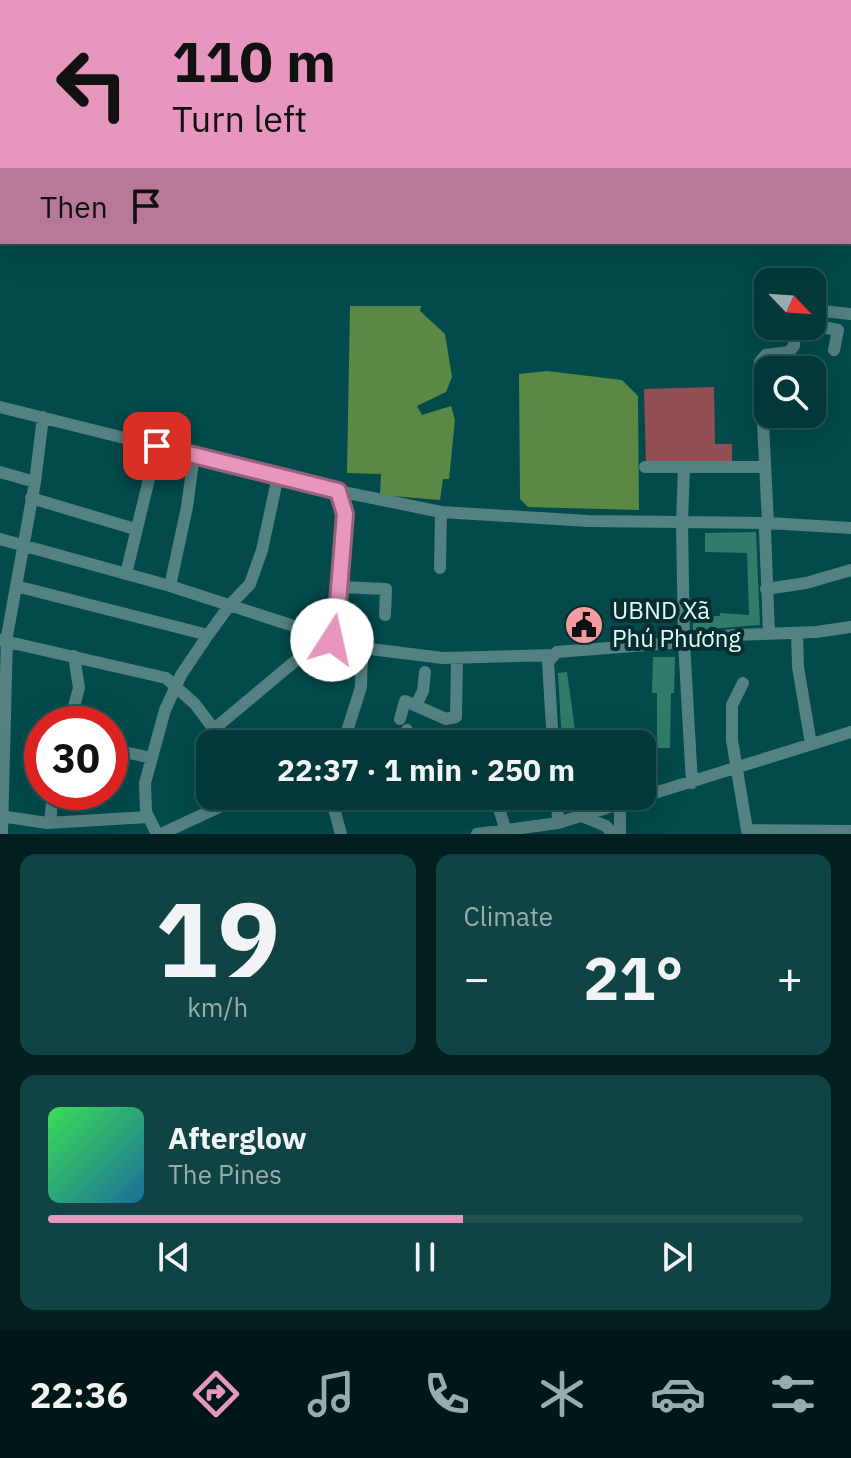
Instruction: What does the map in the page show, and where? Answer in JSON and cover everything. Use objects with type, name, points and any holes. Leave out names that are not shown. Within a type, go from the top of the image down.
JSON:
[{"type":"street","points":[[826,311],[851,314]]},
{"type":"street","points":[[826,328],[838,330],[834,350]]},
{"type":"street","points":[[769,633],[761,359],[789,352],[796,340]]},
{"type":"street","points":[[0,407],[338,491],[441,512],[588,521],[768,523],[851,528]]},
{"type":"street","points":[[2,834],[3,641],[35,482],[43,417]]},
{"type":"street","points":[[126,574],[157,446]]},
{"type":"street","points":[[170,586],[187,507],[194,455]]},
{"type":"street","points":[[645,467],[765,467]]},
{"type":"street","points":[[684,467],[684,642],[692,783]]},
{"type":"street","points":[[0,472],[35,482]]},
{"type":"street","points":[[212,810],[159,834],[148,817],[145,783],[165,710],[176,686],[208,635],[254,575],[278,476]]},
{"type":"street","points":[[3,641],[160,675],[176,686],[214,729],[330,639],[340,587],[345,514],[338,491]]},
{"type":"street","points":[[31,498],[135,529]]},
{"type":"street","points":[[440,568],[441,512]]},
{"type":"street","points":[[0,539],[170,586],[362,648],[457,658],[552,655],[557,652],[851,627]]},
{"type":"street","points":[[766,589],[806,583],[851,570]]},
{"type":"street","points":[[16,586],[208,635]]},
{"type":"street","points":[[340,587],[385,588],[385,615]]},
{"type":"street","points":[[797,633],[798,667],[811,744]]},
{"type":"street","points":[[347,730],[361,687],[362,648]]},
{"type":"street","points":[[552,655],[548,662],[552,730]]},
{"type":"street","points":[[74,656],[79,688],[74,706]]},
{"type":"street","points":[[400,719],[404,701],[446,719],[456,717],[457,658]]},
{"type":"street","points":[[416,705],[423,691],[425,672]]},
{"type":"street","points":[[743,683],[732,705],[732,740],[747,830],[851,831]]},
{"type":"street","points":[[656,794],[851,732]]},
{"type":"street","points":[[128,753],[152,758]]},
{"type":"street","points":[[50,823],[51,810]]},
{"type":"street","points":[[334,810],[341,834]]},
{"type":"street","points":[[499,810],[505,828]]},
{"type":"street","points":[[558,810],[558,823]]},
{"type":"street","points":[[477,834],[558,823],[600,810]]},
{"type":"street","points":[[620,810],[620,834]]},
{"type":"street","points":[[579,815],[606,826],[613,834]]},
{"type":"street","points":[[0,816],[50,823],[148,817]]},
{"type":"street","points":[[544,834],[558,823]]},
{"type":"shaded area","points":[[350,306],[421,306],[420,311],[445,334],[452,377],[446,392],[417,406],[422,415],[451,406],[455,420],[449,479],[443,479],[440,500],[380,495],[381,474],[347,473]]},
{"type":"shaded area","points":[[547,371],[622,380],[638,396],[639,510],[528,507],[520,499],[519,374]]},
{"type":"shaded area","points":[[714,387],[715,444],[732,444],[732,463],[646,465],[644,389]]},
{"type":"building","points":[[756,532],[760,625],[693,630],[693,617],[720,616],[720,613],[749,615],[747,553],[705,552],[705,533]]},
{"type":"building","points":[[653,657],[675,657],[670,748],[657,748],[656,762],[657,693],[652,693]]},
{"type":"building","points":[[567,672],[575,730],[561,730],[558,673]]},
{"type":"place","name":"UBND Xã Phú Phương","points":[[584,625]]},
{"type":"route","points":[[157,446],[338,491],[345,514],[335,641],[332,640]]}]
